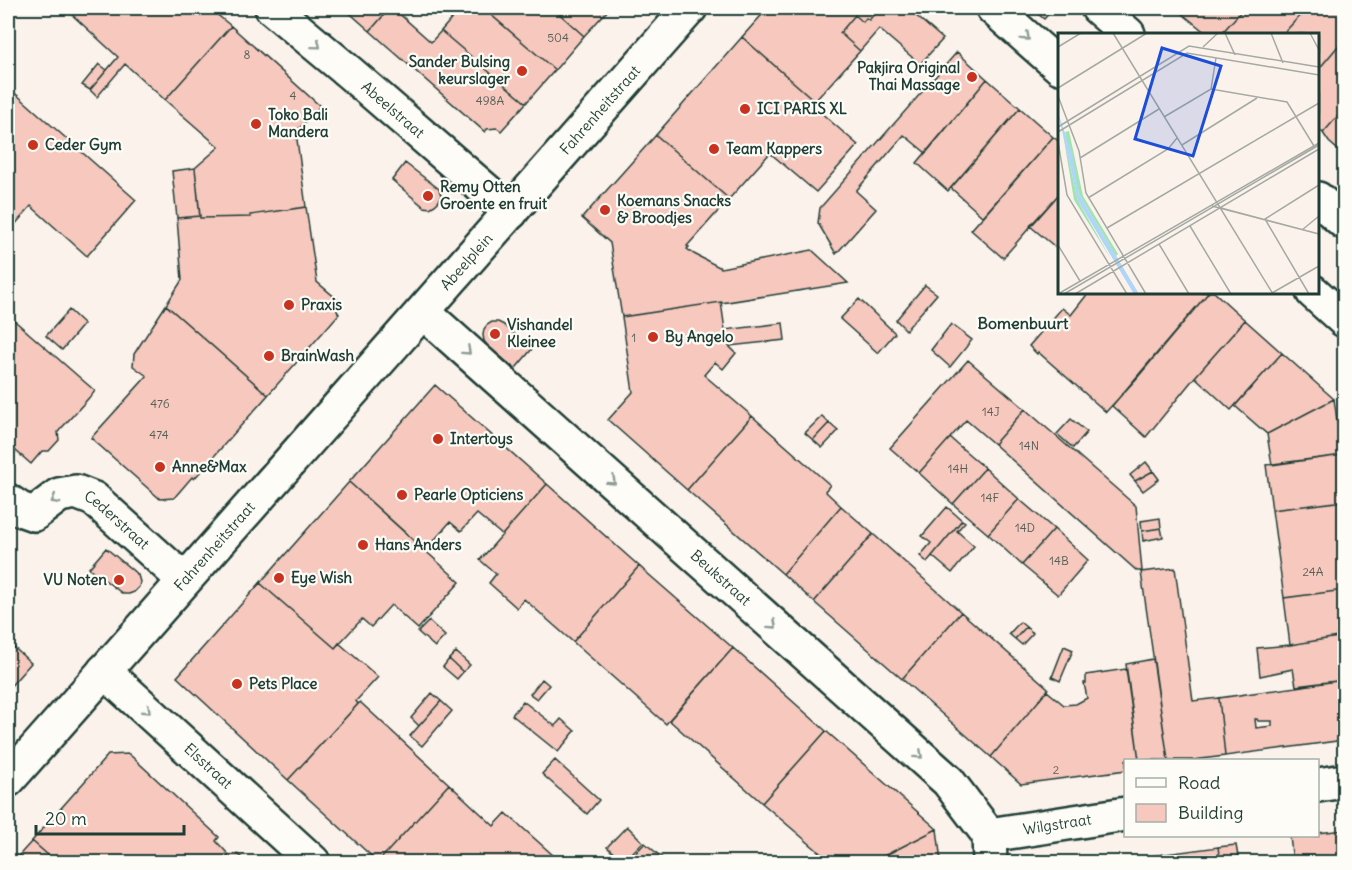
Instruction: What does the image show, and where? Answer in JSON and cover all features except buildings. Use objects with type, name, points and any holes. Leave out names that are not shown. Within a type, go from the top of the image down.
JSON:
[{"type":"street","name":"Abeelstraat","points":[[272,8],[511,212]]},
{"type":"street","name":"Fahrenheitstraat","points":[[511,212],[690,8]]},
{"type":"street","points":[[993,8],[1058,66]]},
{"type":"street","points":[[1098,8],[1127,33]]},
{"type":"street","points":[[1319,201],[1344,222]]},
{"type":"street","name":"Abeelplein","points":[[423,312],[511,212]]},
{"type":"street","points":[[1316,294],[1344,320]]},
{"type":"street","name":"Fahrenheitstraat","points":[[8,780],[423,312]]},
{"type":"street","name":"Beukstraat","points":[[423,312],[948,781],[989,849]]},
{"type":"street","name":"Cederstraat","points":[[8,501],[34,514],[58,495],[76,492],[94,500],[184,580]]},
{"type":"street","name":"Elsstraat","points":[[104,671],[313,862]]},
{"type":"street","points":[[1319,785],[1344,781]]},
{"type":"street","name":"Wilgstraat","points":[[989,849],[1124,814]]},
{"type":"place","name":"Sander Bulsing keurslager","points":[[522,71]]},
{"type":"place","name":"Pakjira Original Thai Massage","points":[[972,77]]},
{"type":"place","name":"ICI PARIS XL","points":[[745,109]]},
{"type":"place","name":"Toko Bali Mandera","points":[[256,124]]},
{"type":"place","name":"Ceder Gym","points":[[33,145]]},
{"type":"place","name":"Team Kappers","points":[[714,149]]},
{"type":"place","name":"Remy Otten Groente en fruit","points":[[428,196]]},
{"type":"place","name":"Koemans Snacks & Broodjes","points":[[605,210]]},
{"type":"place","name":"Praxis","points":[[289,305]]},
{"type":"place","name":"Vishandel Kleinee","points":[[495,334]]},
{"type":"place","name":"By Angelo","points":[[653,337]]},
{"type":"place","name":"BrainWash","points":[[269,356]]},
{"type":"place","name":"Intertoys","points":[[438,439]]},
{"type":"place","name":"Anne&Max","points":[[160,467]]},
{"type":"place","name":"Pearle Opticiens","points":[[402,495]]},
{"type":"place","name":"Hans Anders","points":[[363,545]]},
{"type":"place","name":"Eye Wish","points":[[279,578]]},
{"type":"place","name":"VU Noten","points":[[119,580]]},
{"type":"place","name":"Pets Place","points":[[237,684]]},
{"type":"district","name":"Bomenbuurt","points":[[1023,323]]}]
